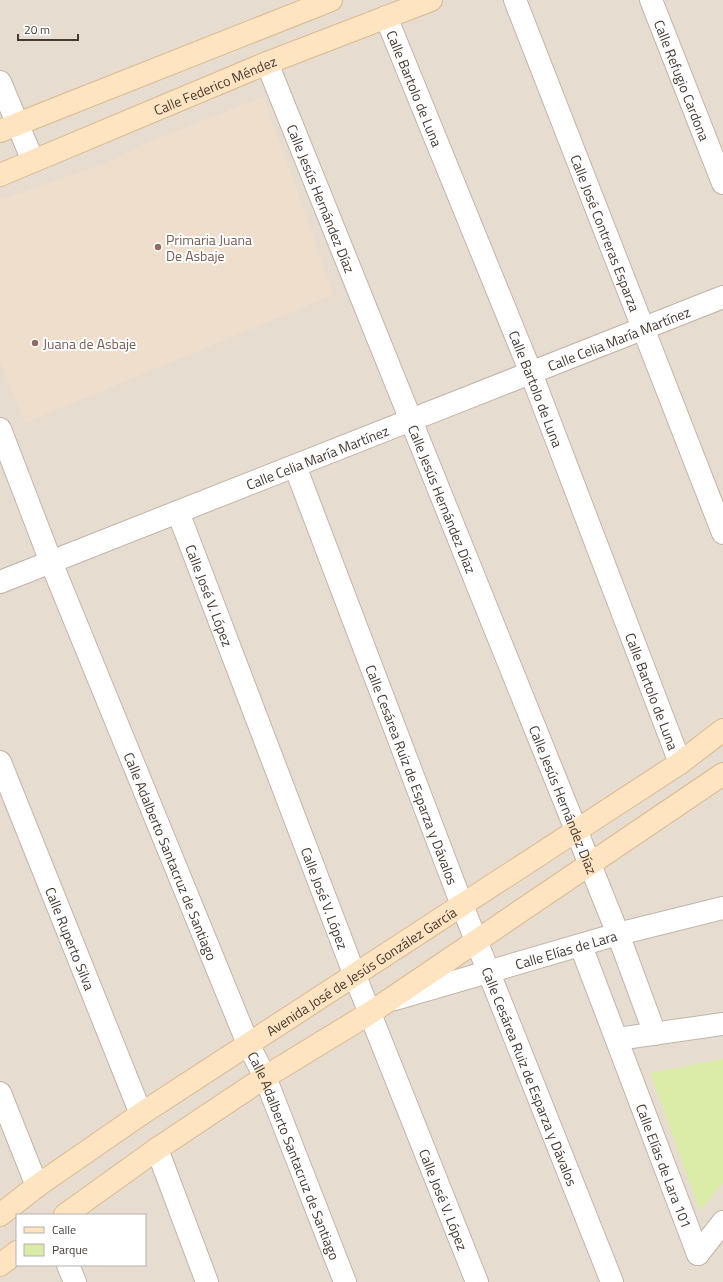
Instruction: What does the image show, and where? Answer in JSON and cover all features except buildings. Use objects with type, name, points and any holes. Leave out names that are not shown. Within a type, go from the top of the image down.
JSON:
[{"type":"street","points":[[9,128],[331,0]]},
{"type":"street","name":"Calle Federico Méndez","points":[[0,175],[267,64],[431,0]]},
{"type":"street","name":"Calle José Contreras Esparza","points":[[515,0],[723,534]]},
{"type":"street","name":"Calle Refugio Cardona","points":[[651,0],[723,183]]},
{"type":"street","name":"Calle Bartolo de Luna","points":[[386,17],[531,373],[680,763]]},
{"type":"street","name":"Calle Jesús Hernández Díaz","points":[[267,64],[618,934]]},
{"type":"street","points":[[0,82],[9,128],[33,161]]},
{"type":"street","name":"Calle Celia María Martínez","points":[[0,582],[723,297]]},
{"type":"street","name":"Calle Adalberto Santacruz de Santiago","points":[[0,429],[51,562],[248,1044],[265,1077],[346,1282]]},
{"type":"street","name":"Calle Cesárea Ruiz de Esparza y Dávalos","points":[[295,466],[462,905],[612,1282]]},
{"type":"street","name":"Calle José V. López","points":[[178,512],[355,976],[378,1007],[477,1282]]},
{"type":"street","name":"Avenida José de Jesús González García","points":[[0,1215],[37,1186],[141,1114],[577,831],[680,763],[723,730]]},
{"type":"street","name":"Calle Ruperto Silva","points":[[0,762],[141,1114]]},
{"type":"street","points":[[67,1214],[157,1149],[265,1077],[378,1007],[476,939],[591,865],[723,774]]},
{"type":"street","name":"Calle Elías de Lara","points":[[378,1007],[489,971],[581,946],[618,934],[723,908]]},
{"type":"street","points":[[618,934],[655,1034]]},
{"type":"street","name":"Calle Elías de Lara 101","points":[[581,946],[698,1254],[723,1222]]},
{"type":"street","points":[[616,1039],[723,1024]]},
{"type":"street","points":[[0,1093],[37,1186]]},
{"type":"street","points":[[157,1149],[207,1282]]},
{"type":"street","points":[[0,1265],[16,1253]]},
{"type":"street","points":[[68,1266],[75,1282]]},
{"type":"shaded area","points":[[0,0],[723,0],[723,1282],[0,1282]]},
{"type":"shaded area","name":"Primaria Juana De Asbaje","points":[[263,97],[300,198],[333,295],[25,423],[0,362],[0,200],[106,163],[150,141]]},
{"type":"green space","points":[[723,1059],[723,1183],[700,1211],[650,1073]]},
{"type":"place","name":"Primaria Juana De Asbaje","points":[[158,247]]},
{"type":"place","name":"Juana de Asbaje","points":[[35,343]]}]
